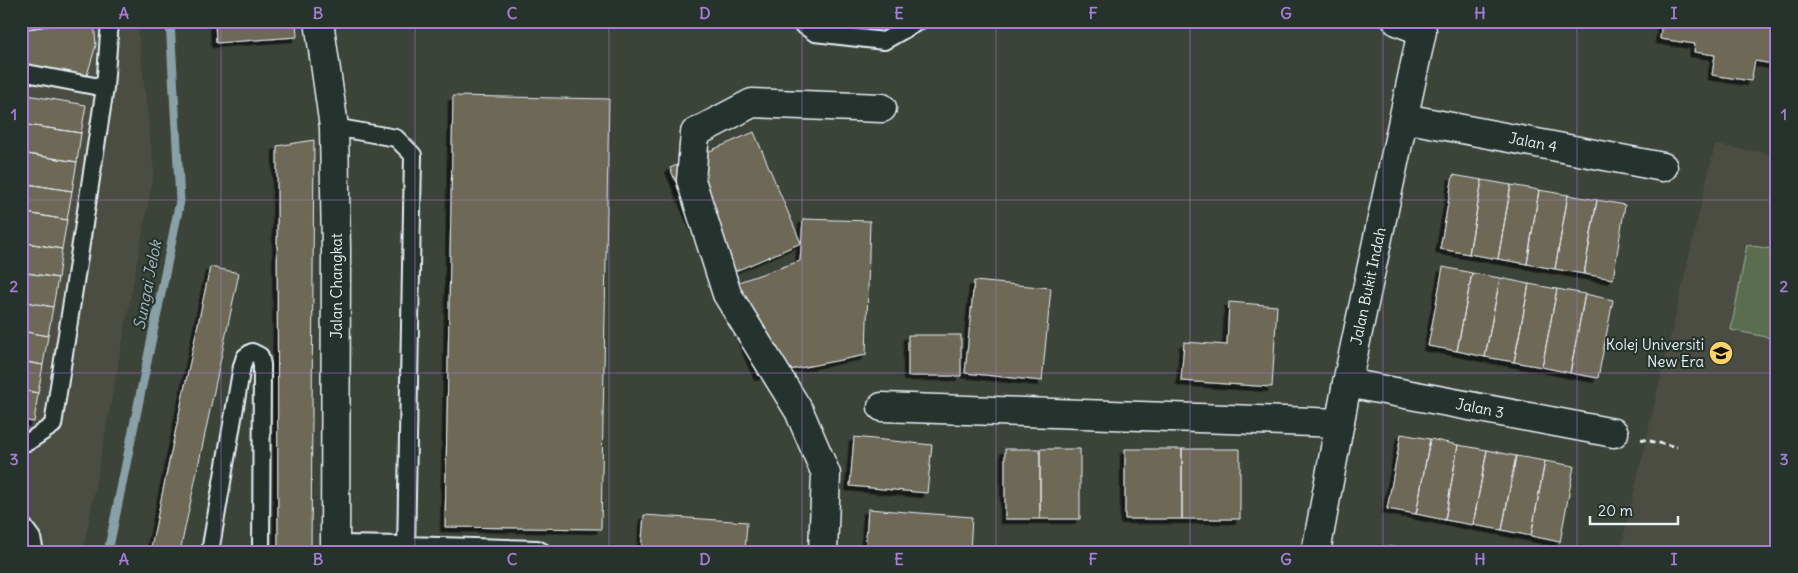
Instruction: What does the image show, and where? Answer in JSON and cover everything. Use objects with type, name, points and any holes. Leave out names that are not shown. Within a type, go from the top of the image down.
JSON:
[{"type":"street","name":"Jalan Changkat","points":[[319,21],[334,127],[336,251],[335,548]]},
{"type":"street","name":"Jalan Bukit Indah","points":[[1316,552],[1347,383],[1404,118],[1415,25]]},
{"type":"street","points":[[823,552],[826,474],[799,411],[727,294],[691,180],[695,133],[752,103],[882,108]]},
{"type":"street","name":"Jalan 4","points":[[1404,118],[1663,166]]},
{"type":"street","name":"Jalan 3","points":[[1347,383],[1614,433]]},
{"type":"street","points":[[882,407],[1340,423]]},
{"type":"lane","points":[[21,441],[28,442],[53,425],[105,88],[110,21]]},
{"type":"lane","points":[[797,21],[815,33],[884,41],[920,21]]},
{"type":"lane","points":[[21,72],[105,88]]},
{"type":"lane","points":[[334,127],[396,138],[413,155],[406,548]]},
{"type":"lane","points":[[210,552],[242,366],[246,357],[252,352],[260,356],[262,364],[261,552]]},
{"type":"lane","points":[[21,523],[32,538],[35,552]]},
{"type":"lane","points":[[335,548],[537,550],[543,552]]},
{"type":"path","points":[[1614,433],[1677,447]]},
{"type":"shaded area","points":[[21,21],[137,21],[154,172],[83,552],[21,552]]},
{"type":"shaded area","name":"Kolej Universiti New Era","points":[[1715,145],[1777,155],[1777,552],[1620,552]]},
{"type":"green space","points":[[1747,245],[1777,250],[1777,339],[1731,330]]},
{"type":"building","points":[[21,21],[80,21],[21,30]]},
{"type":"building","points":[[80,21],[94,21],[96,45],[87,75],[21,64],[21,30]]},
{"type":"building","points":[[215,21],[296,21],[297,37],[216,43]]},
{"type":"building","points":[[1662,21],[1777,21],[1777,42],[1773,64],[1755,61],[1751,81],[1712,75],[1715,55],[1694,52],[1695,44],[1660,39]]},
{"type":"building","points":[[21,94],[86,105],[81,133],[21,124]]},
{"type":"building","points":[[453,96],[609,99],[601,529],[445,527]]},
{"type":"building","points":[[21,124],[81,133],[77,162],[21,153]]},
{"type":"building","points":[[754,132],[801,243],[717,279],[670,168]]},
{"type":"building","points":[[314,140],[311,552],[278,552],[277,146]]},
{"type":"building","points":[[21,153],[77,162],[72,191],[21,183]]},
{"type":"building","points":[[1453,175],[1482,180],[1469,254],[1440,249]]},
{"type":"building","points":[[1482,180],[1511,185],[1498,259],[1469,254]]},
{"type":"building","points":[[21,183],[72,191],[67,220],[21,212]]},
{"type":"building","points":[[1511,185],[1539,190],[1527,264],[1498,259]]},
{"type":"building","points":[[1539,190],[1568,195],[1555,269],[1527,264]]},
{"type":"building","points":[[1568,195],[1597,200],[1584,274],[1555,269]]},
{"type":"building","points":[[1597,200],[1625,205],[1613,279],[1584,274]]},
{"type":"building","points":[[21,212],[67,220],[62,249],[21,242]]},
{"type":"building","points":[[803,219],[870,221],[866,355],[759,376],[721,288],[800,261]]},
{"type":"building","points":[[21,242],[62,249],[58,278],[21,272]]},
{"type":"building","points":[[210,267],[239,273],[180,552],[150,552]]},
{"type":"building","points":[[1443,267],[1472,273],[1457,351],[1428,346]]},
{"type":"building","points":[[21,272],[58,278],[53,307],[21,301]]},
{"type":"building","points":[[1472,273],[1500,278],[1485,357],[1457,351]]},
{"type":"building","points":[[1500,278],[1529,284],[1514,362],[1485,357]]},
{"type":"building","points":[[974,281],[1051,288],[1042,381],[965,373]]},
{"type":"building","points":[[1529,284],[1557,289],[1542,367],[1514,362]]},
{"type":"building","points":[[1557,289],[1585,294],[1570,373],[1542,367]]},
{"type":"building","points":[[1585,294],[1613,300],[1598,378],[1570,373]]},
{"type":"building","points":[[21,301],[53,307],[48,336],[21,331]]},
{"type":"building","points":[[1229,302],[1277,306],[1272,387],[1181,381],[1184,342],[1227,345]]},
{"type":"building","points":[[21,331],[48,336],[43,365],[21,361]]},
{"type":"building","points":[[908,335],[961,335],[961,376],[908,376]]},
{"type":"building","points":[[21,361],[43,365],[38,393],[21,390]]},
{"type":"building","points":[[21,390],[38,393],[34,422],[21,420]]},
{"type":"building","points":[[1401,434],[1430,439],[1416,514],[1387,509]]},
{"type":"building","points":[[854,437],[932,445],[927,493],[850,486]]},
{"type":"building","points":[[1430,439],[1458,445],[1445,520],[1416,514]]},
{"type":"building","points":[[1458,445],[1487,450],[1473,525],[1445,520]]},
{"type":"building","points":[[1005,449],[1040,449],[1040,519],[1005,519]]},
{"type":"building","points":[[1040,449],[1080,449],[1080,519],[1040,519]]},
{"type":"building","points":[[1125,449],[1182,449],[1182,519],[1125,519]]},
{"type":"building","points":[[1182,449],[1240,449],[1240,519],[1182,519]]},
{"type":"building","points":[[1487,450],[1516,456],[1502,530],[1473,525]]},
{"type":"building","points":[[1516,456],[1545,461],[1531,536],[1502,530]]},
{"type":"building","points":[[1545,461],[1574,466],[1560,542],[1531,536]]},
{"type":"building","points":[[868,509],[972,517],[970,552],[865,552]]},
{"type":"building","points":[[644,515],[747,522],[745,552],[641,552]]},
{"type":"building","points":[[1384,546],[1413,550],[1413,552],[1383,552]]},
{"type":"waterway","name":"Sungai Jelok","points":[[108,552],[180,201],[170,21]]},
{"type":"place","name":"Kolej Universiti New Era","points":[[1721,353]]}]
